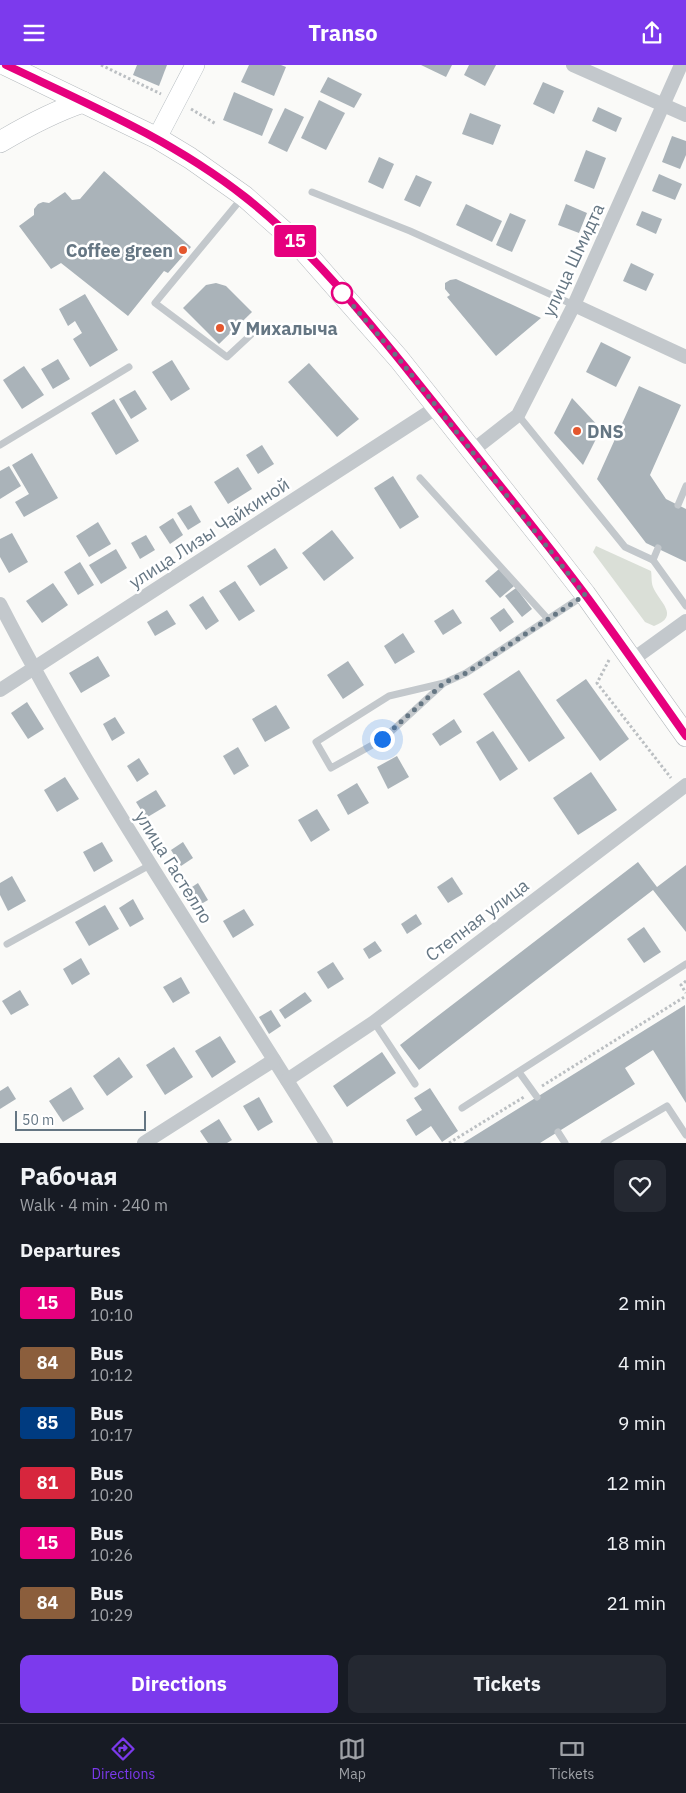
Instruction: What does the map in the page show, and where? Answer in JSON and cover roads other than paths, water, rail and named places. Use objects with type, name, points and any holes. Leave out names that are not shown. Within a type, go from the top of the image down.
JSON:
[{"type":"main road","points":[[6,65],[157,138],[190,158],[244,196],[298,243],[364,318],[472,451],[585,595],[686,736]]},
{"type":"main road","points":[[0,143],[35,121],[56,111],[83,102]]},
{"type":"street","points":[[157,138],[195,65]]},
{"type":"street","points":[[573,65],[686,115]]},
{"type":"street","name":"улица Шмидта","points":[[472,451],[518,415],[574,305],[681,65]]},
{"type":"street","points":[[574,305],[686,357]]},
{"type":"street","name":"улица Лизы Чайкиной","points":[[0,690],[437,407]]},
{"type":"street","name":"улица Гастелло","points":[[0,604],[33,669],[150,865],[326,1143]]},
{"type":"street","points":[[632,660],[686,621]]},
{"type":"street","name":"Степная улица","points":[[287,1080],[374,1022],[686,785]]},
{"type":"street","points":[[144,1143],[274,1060]]},
{"type":"lane","points":[[312,192],[410,231],[574,305]]},
{"type":"lane","points":[[244,196],[155,303],[227,357],[256,330]]},
{"type":"lane","points":[[0,445],[129,367]]},
{"type":"lane","points":[[518,415],[625,547],[654,560],[686,606]]},
{"type":"lane","points":[[420,478],[548,619]]},
{"type":"lane","points":[[678,505],[685,489]]},
{"type":"lane","points":[[654,560],[658,549]]},
{"type":"lane","points":[[444,683],[382,739],[331,768],[316,742],[388,696],[444,683],[466,673],[585,595]]},
{"type":"lane","points":[[7,944],[150,865]]},
{"type":"lane","points":[[462,1108],[686,964]]},
{"type":"lane","points":[[374,1022],[415,1084]]},
{"type":"lane","points":[[519,1072],[535,1095]]},
{"type":"lane","points":[[604,1143],[667,1106],[686,1135]]},
{"type":"lane","points":[[558,1132],[565,1143]]},
{"type":"place","name":"Coffee green","points":[[183,250]]},
{"type":"place","name":"У Михалыча","points":[[220,328]]},
{"type":"place","name":"DNS","points":[[577,431]]}]
